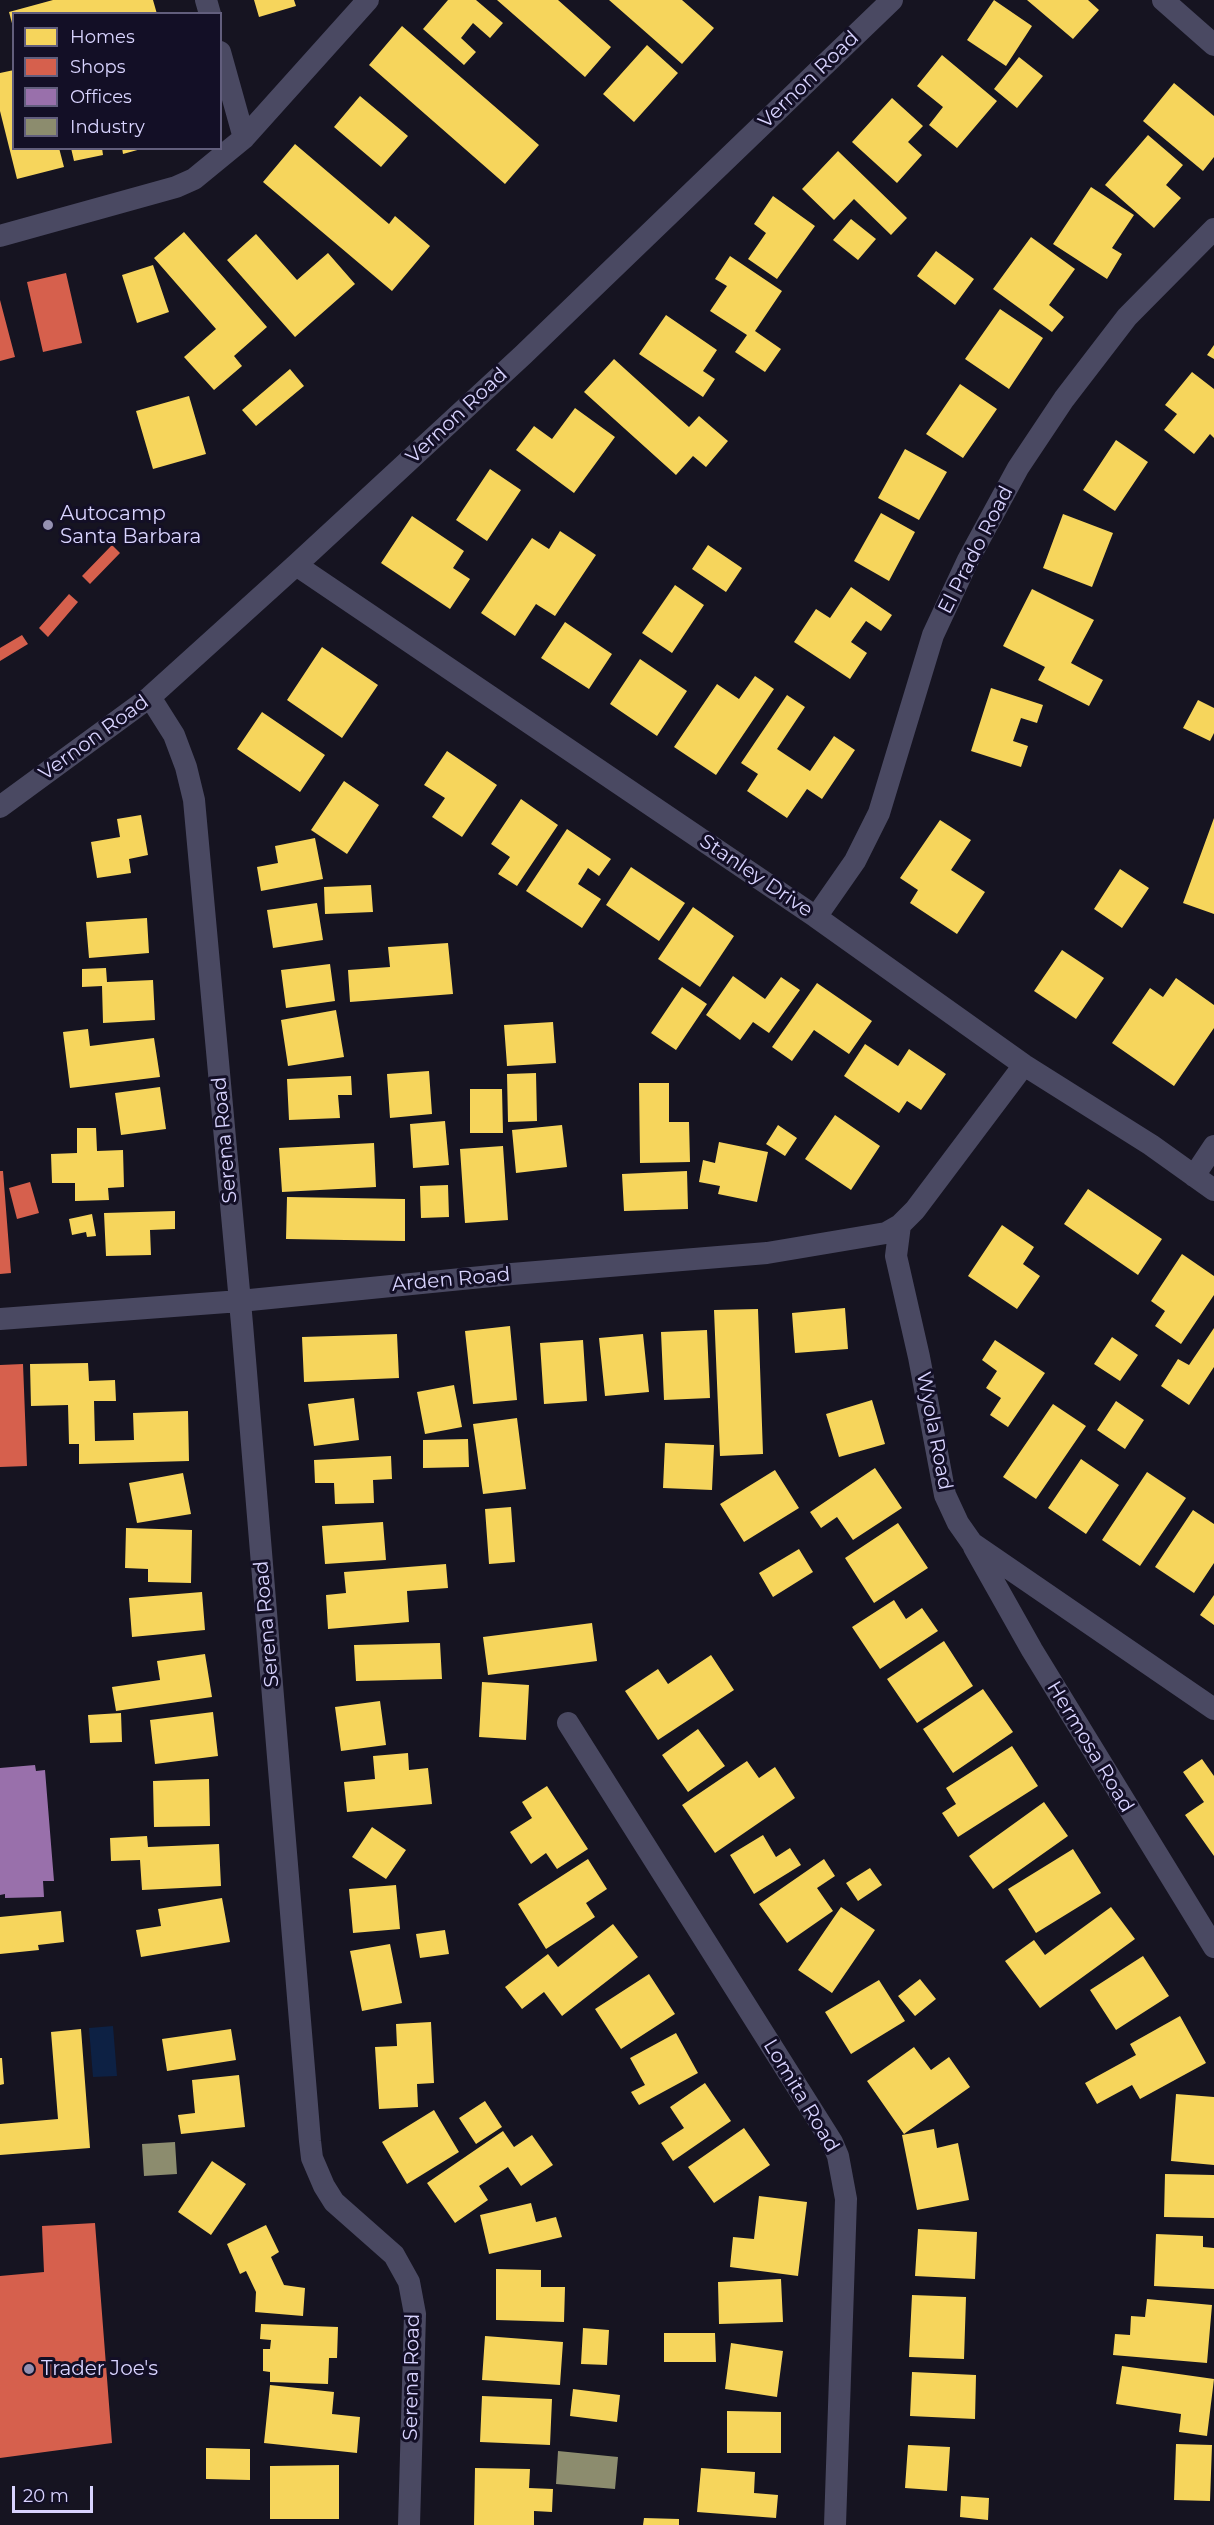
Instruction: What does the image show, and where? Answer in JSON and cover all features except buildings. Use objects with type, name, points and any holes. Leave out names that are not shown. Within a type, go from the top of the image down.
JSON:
[{"type":"street","points":[[0,236],[176,187],[209,168],[244,138],[368,0]]},
{"type":"street","name":"Vernon Road","points":[[0,807],[150,697],[296,565],[524,355],[892,0]]},
{"type":"street","points":[[1163,0],[1214,45]]},
{"type":"street","points":[[222,59],[244,138]]},
{"type":"street","name":"El Prado Road","points":[[816,917],[855,861],[879,813],[933,635],[968,560],[1018,468],[1064,399],[1127,317],[1214,229]]},
{"type":"street","name":"Stanley Drive","points":[[296,565],[816,917],[1024,1065],[1151,1145],[1214,1190]]},
{"type":"street","name":"Serena Road","points":[[150,697],[174,735],[186,767],[194,800],[240,1301],[312,2158],[334,2202],[346,2215],[389,2249],[409,2282],[415,2314],[409,2525]]},
{"type":"street","points":[[900,1225],[915,1210],[1024,1065]]},
{"type":"street","points":[[1194,1176],[1214,1146]]},
{"type":"street","name":"Arden Road","points":[[0,1319],[240,1301],[500,1275],[767,1253],[885,1233],[900,1225]]},
{"type":"street","name":"Wyola Road","points":[[900,1225],[896,1256],[919,1357],[945,1495],[958,1523],[972,1543],[1214,1709]]},
{"type":"street","name":"Hermosa Road","points":[[972,1543],[1032,1650],[1214,1947]]},
{"type":"street","name":"Lomita Road","points":[[568,1723],[832,2142],[838,2156],[846,2199],[835,2525]]},
{"type":"water","points":[[113,2026],[117,2076],[93,2077],[89,2028]]},
{"type":"place","name":"Autocamp Santa Barbara","points":[[48,525]]},
{"type":"place","name":"Trader Joe's","points":[[29,2369]]}]
